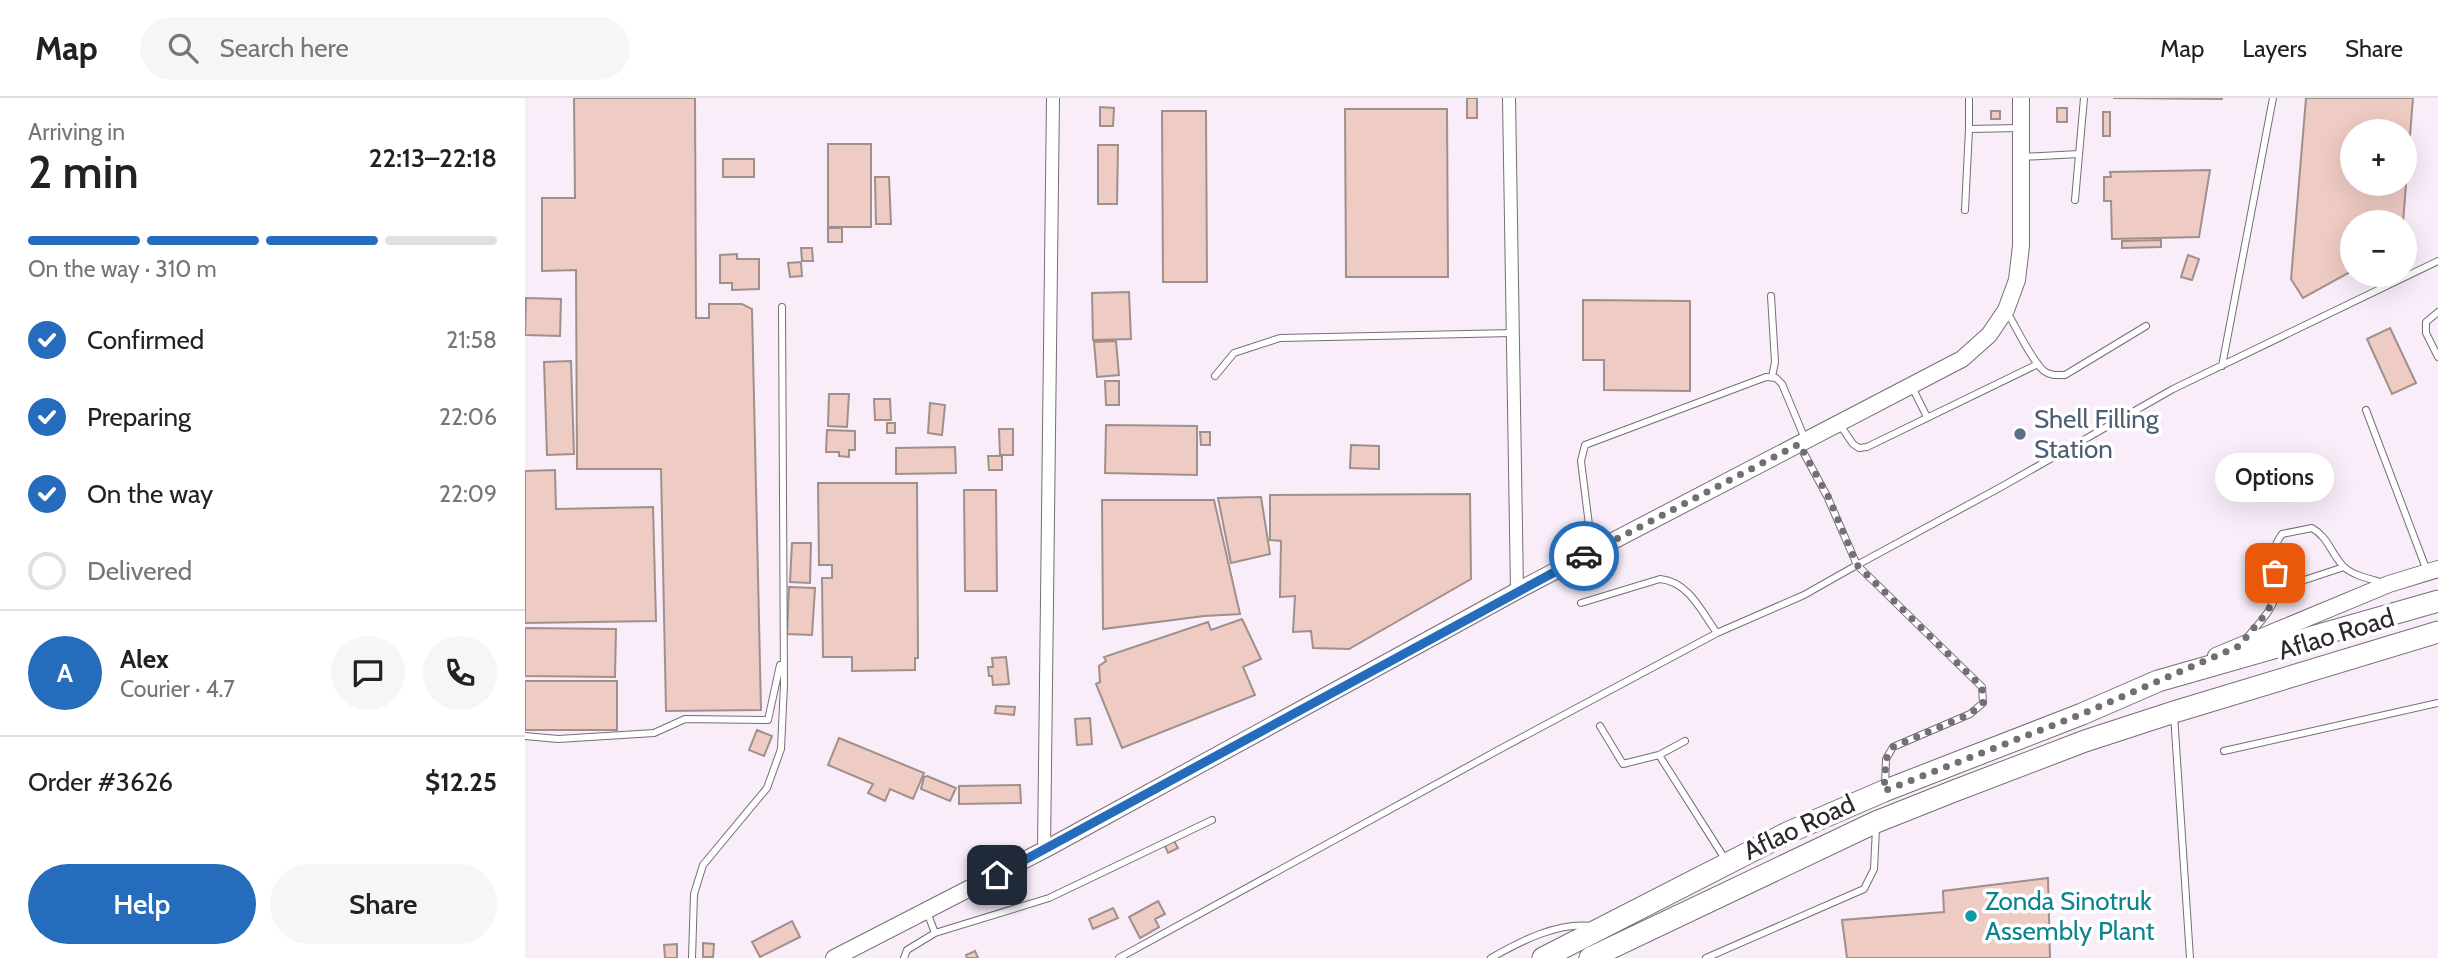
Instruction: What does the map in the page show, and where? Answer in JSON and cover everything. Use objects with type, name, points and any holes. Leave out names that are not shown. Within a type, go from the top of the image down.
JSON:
[{"type":"highway","name":"Aflao Road","points":[[1543,958],[1787,834],[1884,791],[2082,714],[2158,681],[2438,601]]},
{"type":"highway","name":"Aflao Road","points":[[1590,958],[1876,822],[2085,741],[2438,632]]},
{"type":"street","points":[[1044,850],[1053,98]]},
{"type":"street","points":[[1509,98],[1517,591]]},
{"type":"street","points":[[834,958],[1044,850],[1517,591],[1962,359],[1989,335],[2006,310],[2017,280],[2021,246],[2021,98]]},
{"type":"street","name":"Aflao Road","points":[[2158,681],[2389,584],[2433,571]]},
{"type":"lane","points":[[1965,210],[1969,98]]},
{"type":"lane","points":[[2075,200],[2084,98]]},
{"type":"lane","points":[[2221,366],[2273,98]]},
{"type":"lane","points":[[1969,128],[2021,128]]},
{"type":"lane","points":[[2021,157],[2079,154]]},
{"type":"lane","points":[[1119,958],[1501,748],[1717,633],[1804,595],[2173,389],[2438,261]]},
{"type":"lane","points":[[1771,296],[1775,362],[1772,377]]},
{"type":"lane","points":[[692,958],[694,894],[703,865],[767,788],[781,749],[782,307]]},
{"type":"lane","points":[[2006,310],[2038,364],[2045,373],[2055,376],[2066,374],[2146,326]]},
{"type":"lane","points":[[2438,312],[2426,322],[2426,333],[2438,357]]},
{"type":"lane","points":[[1215,376],[1234,354],[1280,338],[1513,333]]},
{"type":"lane","points":[[1839,424],[1853,444],[1859,448],[1867,447],[2038,364]]},
{"type":"lane","points":[[1593,551],[1581,461],[1585,444],[1766,377],[1776,378],[1782,384],[1802,442],[1857,565],[1982,687],[1983,703],[1970,714],[1893,747],[1886,759],[1884,791]]},
{"type":"lane","points":[[1912,387],[1927,417]]},
{"type":"lane","points":[[2366,410],[2433,571]]},
{"type":"lane","points":[[2239,646],[2268,611],[2277,589],[2272,556],[2275,544],[2282,534],[2312,528],[2322,533],[2344,567],[2359,575],[2389,584]]},
{"type":"lane","points":[[2277,589],[2344,567]]},
{"type":"lane","points":[[1581,603],[1660,579],[1672,580],[1684,587],[1717,633]]},
{"type":"lane","points":[[525,736],[558,739],[654,733],[685,719],[768,720],[783,653]]},
{"type":"lane","points":[[2224,751],[2438,703]]},
{"type":"lane","points":[[2174,712],[2190,958]]},
{"type":"lane","points":[[1600,726],[1623,764],[1659,755],[1685,741]]},
{"type":"lane","points":[[1659,755],[1728,863]]},
{"type":"lane","points":[[904,958],[907,950],[935,933],[1049,898],[1212,820]]},
{"type":"lane","points":[[1706,958],[1864,890],[1874,869],[1876,822]]},
{"type":"lane","points":[[927,912],[935,933]]},
{"type":"lane","points":[[1491,958],[1507,948],[1573,924],[1601,927]]},
{"type":"building","points":[[574,98],[695,98],[696,318],[709,318],[709,304],[742,304],[752,309],[761,710],[666,711],[661,469],[577,469],[576,270],[542,271],[542,198],[575,198]]},
{"type":"building","points":[[1467,98],[1477,98],[1477,118],[1467,118]]},
{"type":"building","points":[[2113,98],[2222,98],[2222,99]]},
{"type":"building","points":[[2306,98],[2413,98],[2411,119],[2340,119],[2340,196],[2405,196],[2404,210],[2340,210],[2340,278],[2303,298],[2291,279]]},
{"type":"building","points":[[1100,107],[1114,108],[1113,126],[1100,126]]},
{"type":"building","points":[[2057,108],[2067,108],[2067,122],[2057,122]]},
{"type":"building","points":[[1345,109],[1447,109],[1448,277],[1346,277]]},
{"type":"building","points":[[1162,111],[1206,111],[1207,282],[1163,282]]},
{"type":"building","points":[[1991,111],[2000,111],[2000,119],[1991,119]]},
{"type":"building","points":[[2103,112],[2110,112],[2110,136],[2103,136]]},
{"type":"building","points":[[828,144],[871,144],[871,227],[828,227]]},
{"type":"building","points":[[1098,145],[1118,145],[1117,204],[1098,204]]},
{"type":"building","points":[[723,159],[754,159],[754,177],[723,177]]},
{"type":"building","points":[[2210,170],[2199,237],[2112,239],[2111,201],[2104,201],[2104,177],[2111,177],[2110,172]]},
{"type":"building","points":[[875,177],[889,177],[891,224],[876,224]]},
{"type":"building","points":[[828,228],[842,228],[842,242],[828,242]]},
{"type":"building","points":[[2161,240],[2161,247],[2122,248],[2122,241]]},
{"type":"building","points":[[801,248],[812,248],[813,261],[802,261]]},
{"type":"building","points":[[737,254],[737,259],[759,259],[759,289],[732,290],[732,283],[720,283],[720,255]]},
{"type":"building","points":[[2188,255],[2199,259],[2192,280],[2181,277]]},
{"type":"building","points":[[801,262],[802,276],[790,277],[788,263]]},
{"type":"building","points":[[1129,292],[1131,339],[1093,340],[1092,293]]},
{"type":"building","points":[[526,298],[561,299],[560,336],[525,335]]},
{"type":"building","points":[[1583,300],[1690,301],[1690,391],[1604,390],[1604,360],[1583,360]]},
{"type":"building","points":[[2390,328],[2416,383],[2392,394],[2367,339]]},
{"type":"building","points":[[1116,341],[1119,375],[1097,377],[1094,342]]},
{"type":"building","points":[[571,361],[574,454],[547,455],[544,362]]},
{"type":"building","points":[[1105,381],[1119,381],[1119,405],[1106,405]]},
{"type":"building","points":[[829,394],[849,394],[847,427],[828,426]]},
{"type":"building","points":[[874,399],[890,399],[891,420],[875,420]]},
{"type":"building","points":[[930,403],[945,405],[942,435],[928,433]]},
{"type":"building","points":[[887,423],[895,423],[895,433],[887,433]]},
{"type":"building","points":[[1106,425],[1197,426],[1197,475],[1105,473]]},
{"type":"building","points":[[999,429],[1013,429],[1013,455],[1000,455]]},
{"type":"building","points":[[827,430],[855,431],[855,450],[849,450],[849,457],[839,456],[839,452],[826,452]]},
{"type":"building","points":[[1200,432],[1210,432],[1210,445],[1201,445]]},
{"type":"building","points":[[1351,445],[1379,446],[1379,469],[1350,468]]},
{"type":"building","points":[[955,447],[956,473],[896,474],[896,448]]},
{"type":"building","points":[[988,456],[1002,456],[1002,470],[989,470]]},
{"type":"building","points":[[555,470],[556,509],[653,507],[656,621],[525,623],[525,471]]},
{"type":"building","points":[[818,483],[917,483],[918,658],[915,658],[915,670],[852,671],[852,657],[823,657],[822,578],[832,578],[832,565],[819,565]]},
{"type":"building","points":[[964,490],[996,490],[997,591],[965,591]]},
{"type":"building","points":[[1470,494],[1471,579],[1349,649],[1313,648],[1311,631],[1293,632],[1295,596],[1280,597],[1281,541],[1270,540],[1270,495]]},
{"type":"building","points":[[1261,497],[1270,554],[1231,563],[1218,498]]},
{"type":"building","points":[[1102,500],[1214,500],[1240,614],[1103,629]]},
{"type":"building","points":[[792,543],[811,543],[810,583],[790,582]]},
{"type":"building","points":[[789,587],[815,588],[812,635],[787,634]]},
{"type":"building","points":[[1242,619],[1261,659],[1243,667],[1255,695],[1122,748],[1096,684],[1100,682],[1099,666],[1106,661],[1104,657],[1208,622],[1211,630]]},
{"type":"building","points":[[525,628],[616,629],[615,677],[525,676]]},
{"type":"building","points":[[1006,657],[1009,684],[993,685],[988,667],[993,667],[992,658]]},
{"type":"building","points":[[525,681],[617,681],[617,730],[525,730]]},
{"type":"building","points":[[996,706],[1015,707],[1014,715],[995,713]]},
{"type":"building","points":[[1090,718],[1092,744],[1077,745],[1075,719]]},
{"type":"building","points":[[757,730],[772,736],[764,756],[749,750]]},
{"type":"building","points":[[839,738],[924,773],[913,799],[890,789],[885,801],[868,793],[873,784],[828,765]]},
{"type":"building","points":[[924,777],[956,788],[950,801],[921,789]]},
{"type":"building","points":[[1020,785],[1021,803],[959,804],[959,786]]},
{"type":"building","points":[[1173,839],[1178,848],[1168,853],[1164,844]]},
{"type":"building","name":"Zonda Sinotruk Assembly Plant","points":[[2048,878],[2050,958],[1847,958],[1842,920],[1944,912],[1943,891]]},
{"type":"building","points":[[1158,901],[1165,914],[1155,919],[1159,927],[1140,938],[1129,917]]},
{"type":"building","points":[[1113,908],[1118,918],[1093,929],[1089,919]]},
{"type":"building","points":[[792,921],[800,937],[760,957],[752,942]]},
{"type":"building","points":[[703,943],[714,944],[713,957],[703,957]]},
{"type":"building","points":[[677,944],[677,958],[665,958],[664,945]]},
{"type":"building","points":[[975,951],[978,958],[967,958],[966,955]]},
{"type":"way so far","points":[[1584,556],[1799,444],[1828,496],[1857,565],[1982,687],[1983,703],[1970,714],[1893,747],[1886,759],[1884,791],[2082,714],[2239,646],[2268,611],[2277,589],[2275,573]]},
{"type":"place","name":"Shell Filling Station","points":[[2020,434]]},
{"type":"place","name":"Options","points":[[2275,573]]},
{"type":"place","name":"Zonda Sinotruk Assembly Plant","points":[[1971,916]]},
{"type":"route","points":[[997,875],[1584,556]]}]
